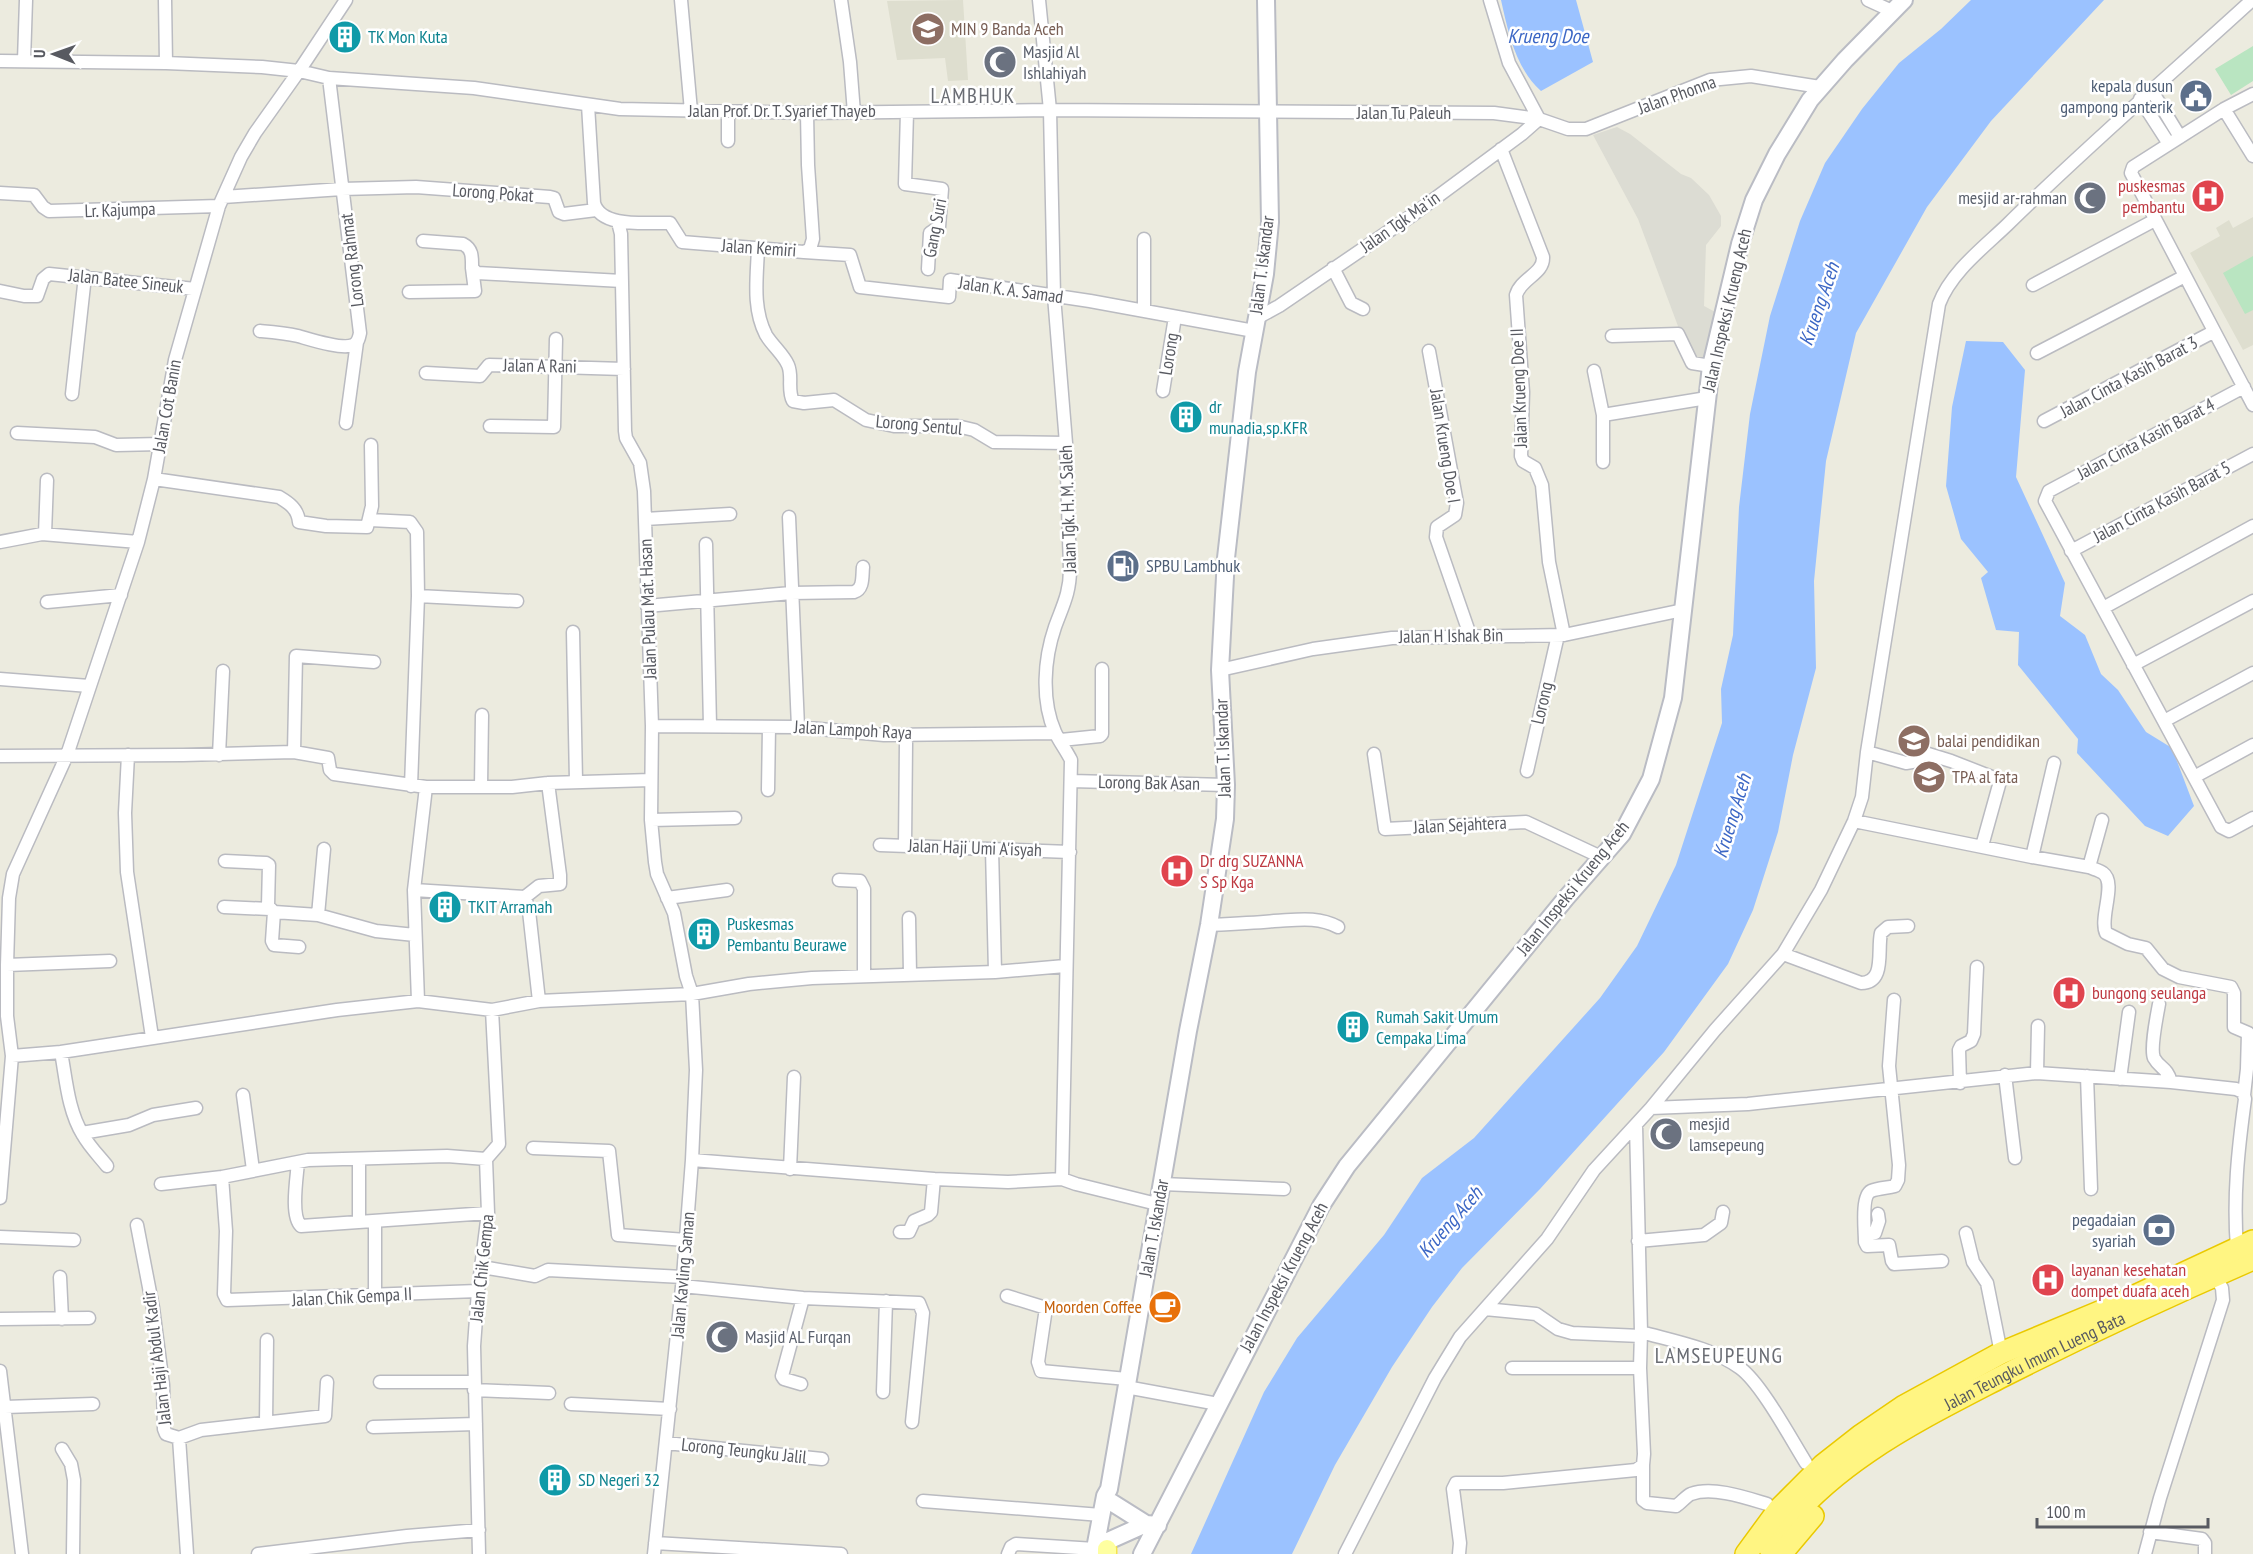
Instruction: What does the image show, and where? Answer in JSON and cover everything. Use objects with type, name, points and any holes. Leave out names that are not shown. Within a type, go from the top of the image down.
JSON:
[{"type":"highway","name":"Jalan Teungku Imum Lueng Bata","points":[[1781,1554],[1800,1530],[1911,1413],[2040,1357],[2215,1276],[2248,1249]]},
{"type":"highway","name":"Jalan Teungku Imum Lueng Bata","points":[[1864,1444],[2001,1353],[2248,1249]]},
{"type":"highway","name":"Jalan Teungku Imum Lueng Bata","points":[[1731,1554],[1767,1504],[1830,1441],[1874,1412],[1889,1407],[1911,1413]]},
{"type":"highway","points":[[1746,1554],[1779,1509],[1823,1465],[1864,1444]]},
{"type":"highway","points":[[1764,1554],[1778,1533],[1798,1511],[1844,1467],[1864,1444]]},
{"type":"street","points":[[24,61],[26,0]]},
{"type":"street","points":[[165,0],[166,63]]},
{"type":"street","name":"Jalan Cot Banin","points":[[0,1198],[12,1056],[4,1030],[9,898],[13,874],[67,755],[138,542],[154,479],[175,360],[221,201],[255,133],[346,0]]},
{"type":"street","points":[[681,0],[691,111]]},
{"type":"street","points":[[841,0],[855,112]]},
{"type":"street","points":[[1038,0],[1050,110]]},
{"type":"street","name":"Jalan T. Iskandar","points":[[1103,1550],[1106,1502],[1199,967],[1209,925],[1225,819],[1226,785],[1220,670],[1231,503],[1265,274],[1270,222],[1266,0]]},
{"type":"street","points":[[1490,0],[1509,63],[1539,119]]},
{"type":"street","points":[[1869,0],[1898,6]]},
{"type":"street","points":[[1345,1554],[1448,1355],[1547,1239],[1594,1170],[1651,1108],[1714,1030],[1783,954],[1821,890],[1854,822],[1862,797],[1923,392],[1943,292],[1967,264],[2048,184],[2252,0]]},
{"type":"street","name":"Jalan Inspeksi Krueng Aceh","points":[[1142,1554],[1152,1524],[1218,1404],[1321,1206],[1347,1166],[1543,925],[1622,834],[1651,779],[1674,698],[1711,366],[1740,244],[1754,200],[1776,154],[1820,87],[1898,6]]},
{"type":"street","name":"Jalan Prof. Dr. T. Syarief Thayeb","points":[[0,61],[166,63],[253,67],[299,71],[329,78],[474,88],[620,109],[807,113],[1050,110],[1268,112]]},
{"type":"street","name":"Jalan Phonna","points":[[1539,119],[1568,129],[1586,129],[1710,80],[1751,76],[1820,87]]},
{"type":"street","name":"Lorong Rahmat","points":[[329,78],[360,333],[346,423]]},
{"type":"street","points":[[2152,91],[2175,140]]},
{"type":"street","points":[[2253,94],[2224,109],[2133,167],[2131,173],[2253,405]]},
{"type":"street","points":[[2140,99],[2175,140]]},
{"type":"street","points":[[588,105],[596,210],[618,222]]},
{"type":"street","points":[[2224,109],[2253,156]]},
{"type":"street","name":"Jalan Tgk. H. M. Saleh","points":[[1050,110],[1054,296],[1066,443],[1070,586],[1055,628],[1046,667],[1047,698],[1058,736],[1071,760],[1062,1179]]},
{"type":"street","points":[[728,112],[728,141]]},
{"type":"street","name":"Gang Suri","points":[[907,112],[905,184],[942,189],[939,226],[930,233],[928,268]]},
{"type":"street","name":"Jalan Tu Paleuh","points":[[1268,112],[1494,113],[1539,119]]},
{"type":"street","name":"Jalan Kemiri","points":[[618,222],[670,223],[682,242],[804,252],[810,249],[813,239],[807,113]]},
{"type":"street","name":"Jalan Tgk Ma'in","points":[[1256,324],[1333,268],[1414,214],[1539,119]]},
{"type":"street","name":"Jalan Krueng Doe II","points":[[1501,149],[1543,263],[1522,284],[1516,295],[1517,334],[1523,392],[1521,456],[1523,461],[1535,468],[1542,485],[1549,562],[1561,635]]},
{"type":"street","name":"Lr. Kajumpa","points":[[0,193],[34,195],[49,211],[221,201],[342,189],[416,187]]},
{"type":"street","name":"Lorong Pokat","points":[[416,187],[550,197],[554,198],[559,212],[596,210]]},
{"type":"street","points":[[2033,285],[2155,220]]},
{"type":"street","name":"Jalan Pulau Mat. Hasan","points":[[618,222],[621,234],[625,431],[626,438],[640,463],[645,519],[652,726],[651,820],[657,874],[674,913],[686,976],[692,994]]},
{"type":"street","points":[[1144,239],[1144,311]]},
{"type":"street","points":[[409,292],[475,291],[469,247],[464,244],[423,240]]},
{"type":"street","name":"Lorong Sentul","points":[[758,248],[756,309],[765,333],[777,352],[787,362],[791,375],[790,396],[793,400],[804,403],[834,400],[866,420],[894,426],[957,426],[974,430],[994,442],[1066,443]]},
{"type":"street","name":"Jalan K. A. Samad","points":[[804,252],[850,255],[860,287],[949,297],[950,280],[1175,316],[1256,324]]},
{"type":"street","points":[[472,268],[474,272],[481,273],[622,281]]},
{"type":"street","points":[[1333,268],[1351,303],[1362,309]]},
{"type":"street","name":"Jalan Batee Sineuk","points":[[0,291],[33,297],[39,294],[43,279],[47,275],[85,276],[195,289]]},
{"type":"street","points":[[72,394],[85,276]]},
{"type":"street","points":[[2037,353],[2185,276]]},
{"type":"street","name":"Lorong","points":[[1163,391],[1175,316]]},
{"type":"street","points":[[260,331],[345,346],[357,342]]},
{"type":"street","name":"Jalan Cinta Kasih Barat 3","points":[[2044,421],[2213,332]]},
{"type":"street","points":[[1612,336],[1678,334],[1692,363],[1711,366]]},
{"type":"street","points":[[490,426],[554,427],[556,339]]},
{"type":"street","name":"Jalan Krueng Doe I","points":[[1429,351],[1457,503],[1455,515],[1437,527],[1436,537],[1470,635]]},
{"type":"street","name":"Jalan A Rani","points":[[426,373],[480,376],[489,365],[624,369]]},
{"type":"street","points":[[1594,371],[1604,415],[1603,462]]},
{"type":"street","name":"Jalan Cinta Kasih Barat 4","points":[[2071,551],[2045,505],[2045,496],[2049,492],[2244,387]]},
{"type":"street","points":[[1604,415],[1707,398]]},
{"type":"street","points":[[17,433],[95,437],[116,445],[161,444]]},
{"type":"street","points":[[154,479],[279,497],[294,509],[298,522],[346,528],[367,527],[372,506],[371,445]]},
{"type":"street","name":"Jalan Cinta Kasih Barat 5","points":[[2071,551],[2253,454]]},
{"type":"street","points":[[45,534],[47,480]]},
{"type":"street","points":[[645,519],[730,514]]},
{"type":"street","points":[[789,517],[798,727]]},
{"type":"street","points":[[370,520],[410,522],[415,526],[417,532],[418,596],[411,786]]},
{"type":"street","points":[[2103,608],[2253,526]]},
{"type":"street","points":[[0,542],[32,534],[45,534],[138,542]]},
{"type":"street","points":[[706,544],[710,726]]},
{"type":"street","points":[[2071,551],[2223,830],[2232,830],[2253,818]]},
{"type":"street","points":[[647,606],[791,593],[859,590],[863,567]]},
{"type":"street","points":[[47,602],[121,595]]},
{"type":"street","points":[[418,596],[517,601]]},
{"type":"street","points":[[2133,665],[2253,601]]},
{"type":"street","name":"Jalan H Ishak Bin","points":[[1220,670],[1313,649],[1380,639],[1470,635],[1561,635],[1683,610]]},
{"type":"street","points":[[573,632],[576,781]]},
{"type":"street","name":"Lorong","points":[[1527,771],[1561,635]]},
{"type":"street","points":[[294,752],[296,656],[374,662]]},
{"type":"street","name":"Jalan Lampoh Raya","points":[[652,726],[798,727],[884,735],[1100,736],[1102,734],[1102,669]]},
{"type":"street","points":[[219,754],[223,671]]},
{"type":"street","points":[[2164,721],[2253,674]]},
{"type":"street","points":[[0,679],[89,686]]},
{"type":"street","points":[[481,788],[482,715]]},
{"type":"street","points":[[768,790],[769,727]]},
{"type":"street","points":[[905,845],[906,743]]},
{"type":"street","points":[[2194,777],[2253,745]]},
{"type":"street","points":[[0,756],[294,752],[328,758],[330,770],[334,774],[426,787],[481,788],[576,781],[651,780]]},
{"type":"street","points":[[1867,752],[1906,763],[1912,762],[1925,753],[1997,779],[1999,785],[1997,795],[1982,846]]},
{"type":"street","name":"Jalan Sejahtera","points":[[1374,754],[1385,829],[1526,822],[1601,857]]},
{"type":"street","points":[[128,755],[125,813],[127,872],[152,1037]]},
{"type":"street","points":[[2032,857],[2054,763]]},
{"type":"street","name":"Lorong Bak Asan","points":[[1071,781],[1226,785]]},
{"type":"street","points":[[525,897],[539,886],[557,885],[560,879],[548,783]]},
{"type":"street","points":[[418,1000],[414,890],[426,787]]},
{"type":"street","points":[[651,820],[735,818]]},
{"type":"street","points":[[2089,867],[2102,820]]},
{"type":"street","points":[[1854,822],[2089,867],[2103,873],[2108,881],[2104,926],[2106,933],[2128,944],[2146,948],[2163,969],[2179,976],[2231,987],[2234,993],[2234,1027],[2248,1033],[2247,1069],[2235,1189],[2248,1249]]},
{"type":"street","name":"Jalan Haji Umi A'isyah","points":[[880,844],[1070,852]]},
{"type":"street","points":[[318,915],[324,849]]},
{"type":"street","points":[[992,849],[995,972]]},
{"type":"street","points":[[225,861],[266,862],[269,865],[272,941],[274,945],[299,947]]},
{"type":"street","points":[[0,877],[13,874]]},
{"type":"street","points":[[839,880],[860,881],[864,889],[864,975]]},
{"type":"street","points":[[414,890],[525,897]]},
{"type":"street","points":[[667,898],[728,890]]},
{"type":"street","points":[[525,897],[529,911],[539,1000]]},
{"type":"street","points":[[224,907],[318,915],[376,931],[415,934]]},
{"type":"street","points":[[909,918],[910,974]]},
{"type":"street","points":[[1209,925],[1301,918],[1328,922],[1338,927]]},
{"type":"street","points":[[1783,954],[1861,983],[1868,983],[1875,978],[1878,972],[1881,933],[1888,927],[1908,926]]},
{"type":"street","points":[[7,965],[110,961]]},
{"type":"street","points":[[12,1056],[61,1052],[418,1000],[492,1010],[539,1000],[692,994],[749,984],[864,975],[995,972],[1065,966]]},
{"type":"street","points":[[1960,1083],[1959,1050],[1961,1046],[1971,1041],[1974,1034],[1977,967]]},
{"type":"street","name":"Jalan Kavling Saman","points":[[654,1548],[683,1282],[692,1160],[696,1070],[692,994]]},
{"type":"street","points":[[1894,1000],[1889,1057],[1899,1165],[1898,1180],[1894,1186],[1871,1191],[1867,1195],[1865,1202],[1867,1246],[1889,1245],[1894,1264],[1942,1261]]},
{"type":"street","points":[[2158,1004],[2153,1055],[2168,1072],[2171,1082]]},
{"type":"street","name":"Jalan Chik Gempa","points":[[478,1554],[474,1386],[478,1291],[489,1213],[486,1159],[499,1144],[492,1010]]},
{"type":"street","points":[[2120,1079],[2129,1012]]},
{"type":"street","points":[[2037,1073],[2038,1026]]},
{"type":"street","points":[[61,1052],[71,1103],[82,1133],[107,1166]]},
{"type":"street","points":[[1651,1108],[1748,1104],[2037,1073],[2171,1082],[2236,1089],[2244,1095]]},
{"type":"street","points":[[2005,1075],[2015,1158]]},
{"type":"street","points":[[2087,1076],[2091,1189]]},
{"type":"street","points":[[790,1169],[794,1077]]},
{"type":"street","points":[[243,1095],[254,1170]]},
{"type":"street","points":[[82,1133],[129,1125],[153,1115],[196,1108]]},
{"type":"street","points":[[1636,1125],[1640,1368],[1644,1454],[1643,1500],[1647,1503],[1676,1506],[1691,1494],[1717,1492],[1734,1494],[1767,1504]]},
{"type":"street","points":[[533,1148],[609,1151],[618,1235],[686,1240]]},
{"type":"street","points":[[161,1184],[222,1177],[298,1162],[447,1156],[486,1159]]},
{"type":"street","points":[[359,1159],[359,1222]]},
{"type":"street","points":[[692,1160],[934,1179],[1008,1182],[1062,1179],[1157,1204]]},
{"type":"street","points":[[298,1162],[295,1213],[297,1223],[301,1226],[489,1213]]},
{"type":"street","name":"Jalan Chik Gempa II","points":[[222,1177],[226,1231],[224,1294],[227,1300],[478,1291]]},
{"type":"street","points":[[900,1232],[909,1232],[914,1221],[931,1212],[934,1179]]},
{"type":"street","points":[[1161,1184],[1284,1189]]},
{"type":"street","points":[[1638,1241],[1704,1236],[1721,1223],[1723,1212]]},
{"type":"street","points":[[1865,1235],[1875,1233],[1879,1221],[1878,1214]]},
{"type":"street","points":[[375,1221],[375,1295]]},
{"type":"street","name":"Jalan Haji Abdul Kadir","points":[[137,1226],[153,1308],[163,1385],[164,1429],[166,1434],[179,1438],[187,1554]]},
{"type":"street","points":[[1966,1233],[1973,1262],[1987,1283],[2001,1353]]},
{"type":"street","points":[[0,1237],[74,1240]]},
{"type":"street","points":[[482,1267],[535,1276],[548,1270],[683,1282],[803,1298],[915,1302],[922,1306],[912,1422]]},
{"type":"street","points":[[2145,1554],[2222,1307],[2224,1295],[2215,1276]]},
{"type":"street","points":[[60,1277],[62,1319]]},
{"type":"street","points":[[1007,1296],[1047,1308],[1038,1362],[1041,1371],[1127,1383],[1218,1404]]},
{"type":"street","points":[[801,1384],[782,1376],[803,1298]]},
{"type":"street","points":[[883,1392],[886,1301]]},
{"type":"street","points":[[1485,1309],[1536,1314],[1558,1329],[1572,1333],[1641,1334],[1700,1349],[1740,1368],[1754,1382],[1806,1463]]},
{"type":"street","points":[[0,1319],[89,1318]]},
{"type":"street","points":[[266,1422],[267,1340]]},
{"type":"street","points":[[1512,1368],[1640,1368]]},
{"type":"street","points":[[0,1371],[22,1554]]},
{"type":"street","points":[[179,1438],[201,1430],[325,1416],[327,1382]]},
{"type":"street","points":[[380,1382],[474,1386],[549,1393]]},
{"type":"street","points":[[5,1407],[93,1404]]},
{"type":"street","points":[[571,1404],[670,1409]]},
{"type":"street","points":[[373,1427],[476,1424]]},
{"type":"street","name":"Lorong Teungku Jalil","points":[[666,1443],[822,1459]]},
{"type":"street","points":[[62,1449],[71,1464],[74,1480],[73,1554]]},
{"type":"street","points":[[1459,1554],[1460,1543],[1452,1489],[1456,1483],[1503,1483],[1636,1470],[1643,1465]]},
{"type":"street","points":[[923,1501],[1106,1502],[1152,1524]]},
{"type":"street","points":[[1008,1554],[1011,1547],[1016,1544],[1103,1550],[1152,1524]]},
{"type":"street","points":[[258,1554],[330,1549],[479,1530]]},
{"type":"street","points":[[2150,1532],[2202,1539],[2205,1543],[2205,1554]]},
{"type":"street","points":[[654,1548],[841,1554]]},
{"type":"shaded area","name":"MIN 9 Banda Aceh","points":[[963,0],[968,80],[948,81],[945,58],[897,60],[887,1]]},
{"type":"shaded area","points":[[1617,127],[1630,134],[1681,174],[1691,178],[1709,195],[1721,216],[1721,226],[1706,245],[1704,306],[1719,314],[1709,360],[1691,361],[1638,219],[1593,135]]},
{"type":"shaded area","points":[[2253,217],[2253,345],[2243,350],[2190,253],[2220,236],[2216,228],[2229,220],[2233,228]]},
{"type":"shaded area","name":"Dr drg SUZANNA S Sp Kga","points":[[1162,860],[1193,862],[1191,881],[1161,880]]},
{"type":"green space","points":[[2253,46],[2253,81],[2231,95],[2215,69]]},
{"type":"green space","points":[[2253,256],[2253,310],[2245,314],[2223,273]]},
{"type":"water","name":"Krueng Doe","points":[[1501,0],[1576,0],[1593,62],[1541,91],[1532,82],[1519,61],[1510,37]]},
{"type":"water","name":"Krueng Aceh","points":[[1971,0],[2104,0],[1991,121],[1927,207],[1856,333],[1826,461],[1814,581],[1816,668],[1793,755],[1778,832],[1753,910],[1728,964],[1664,1052],[1540,1189],[1462,1268],[1432,1307],[1392,1367],[1335,1465],[1292,1554],[1191,1554],[1264,1392],[1297,1338],[1384,1235],[1422,1178],[1474,1138],[1600,998],[1637,946],[1676,865],[1722,723],[1721,689],[1733,635],[1739,507],[1750,414],[1770,316],[1800,221],[1825,163],[1862,109],[1899,63],[1941,29]]},
{"type":"water","points":[[1966,341],[2003,342],[2025,370],[2016,477],[2065,583],[2060,616],[2085,635],[2101,674],[2118,690],[2146,732],[2172,748],[2194,806],[2168,836],[2145,826],[2077,753],[2078,739],[2018,665],[2019,632],[1996,630],[1981,578],[1988,572],[1961,539],[1946,486],[1952,407]]},
{"type":"place","name":"MIN 9 Banda Aceh","points":[[928,29]]},
{"type":"place","name":"TK Mon Kuta","points":[[345,37]]},
{"type":"place","name":"Masjid Al Ishlahiyah","points":[[1000,62]]},
{"type":"place","name":"kepala dusun gampong panterik","points":[[2196,96]]},
{"type":"place","name":"puskesmas pembantu","points":[[2208,196]]},
{"type":"place","name":"mesjid ar-rahman","points":[[2090,198]]},
{"type":"place","name":"dr munadia,sp.KFR","points":[[1186,417]]},
{"type":"place","name":"SPBU Lambhuk","points":[[1123,566]]},
{"type":"place","name":"balai pendidikan","points":[[1914,741]]},
{"type":"place","name":"TPA al fata","points":[[1929,777]]},
{"type":"place","name":"Dr drg SUZANNA S Sp Kga","points":[[1177,871]]},
{"type":"place","name":"TKIT Arramah","points":[[445,907]]},
{"type":"place","name":"Puskesmas Pembantu Beurawe","points":[[704,934]]},
{"type":"place","name":"bungong seulanga","points":[[2069,993]]},
{"type":"place","name":"Rumah Sakit Umum Cempaka Lima","points":[[1353,1027]]},
{"type":"place","name":"mesjid lamsepeung","points":[[1666,1134]]},
{"type":"place","name":"pegadaian syariah","points":[[2159,1230]]},
{"type":"place","name":"layanan kesehatan dompet duafa aceh","points":[[2048,1280]]},
{"type":"place","name":"Moorden Coffee","points":[[1165,1307]]},
{"type":"place","name":"Masjid AL Furqan","points":[[722,1337]]},
{"type":"place","name":"SD Negeri 32","points":[[555,1480]]},
{"type":"district","name":"LAMBHUK","points":[[973,96]]},
{"type":"district","name":"LAMSEUPEUNG","points":[[1719,1356]]}]
